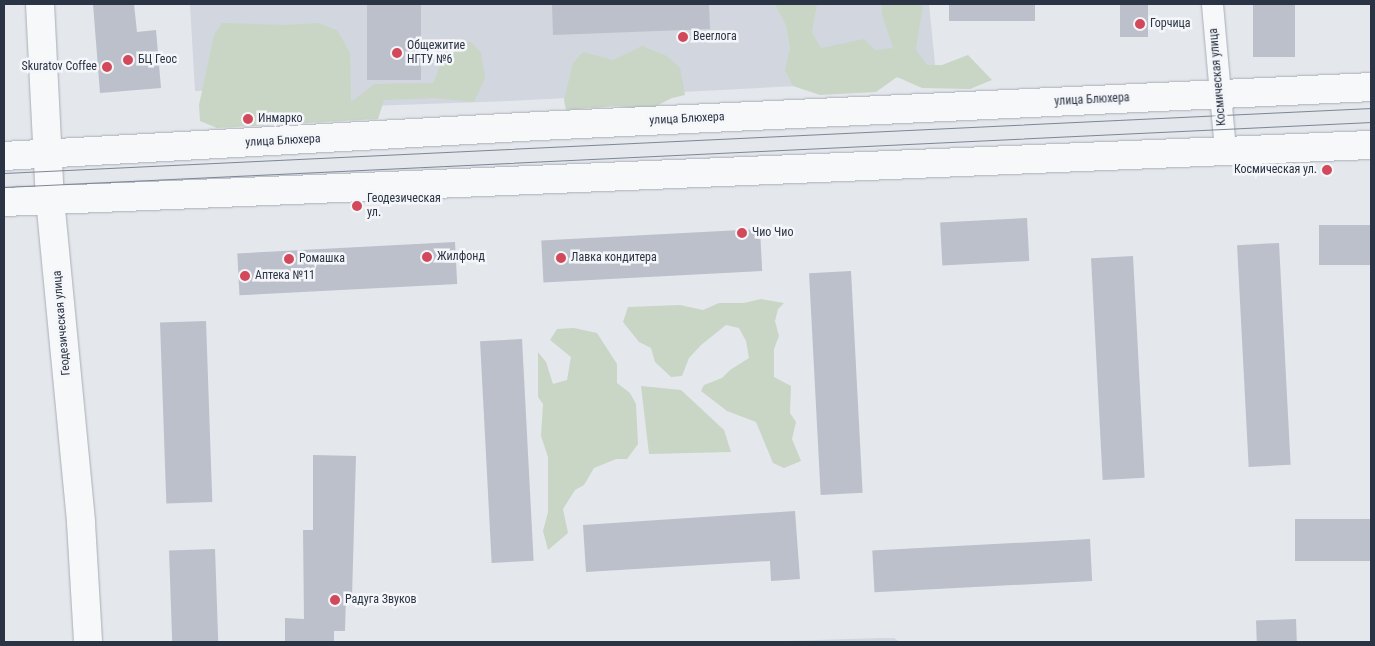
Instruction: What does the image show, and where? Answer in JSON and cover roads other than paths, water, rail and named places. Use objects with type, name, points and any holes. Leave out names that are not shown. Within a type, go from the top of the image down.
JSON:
[{"type":"street","name":"Геодезическая улица","points":[[40,4],[50,199],[80,523],[88,642]]},
{"type":"street","name":"Космическая улица","points":[[1212,4],[1218,93],[1225,150]]},
{"type":"street","name":"улица Блюхера","points":[[4,156],[549,126],[1371,87]]},
{"type":"street","points":[[4,202],[1371,145]]},
{"type":"tram line","points":[[4,173],[1371,108]]},
{"type":"tram line","points":[[4,187],[1371,122]]},
{"type":"place","name":"Горчица","points":[[1140,24]]},
{"type":"place","name":"Beerлога","points":[[683,37]]},
{"type":"place","name":"Общежитие НГТУ №6","points":[[397,53]]},
{"type":"place","name":"БЦ Геос","points":[[128,60]]},
{"type":"place","name":"Skuratov Coffee","points":[[107,67]]},
{"type":"place","name":"Инмарко","points":[[248,119]]},
{"type":"place","name":"Космическая ул.","points":[[1327,170]]},
{"type":"place","name":"Геодезическая ул.","points":[[357,206]]},
{"type":"place","name":"Чио Чио","points":[[742,233]]},
{"type":"place","name":"Жилфонд","points":[[427,257]]},
{"type":"place","name":"Лавка кондитера","points":[[561,258]]},
{"type":"place","name":"Ромашка","points":[[289,259]]},
{"type":"place","name":"Аптека №11","points":[[245,276]]},
{"type":"place","name":"Радуга Звуков","points":[[335,600]]}]
